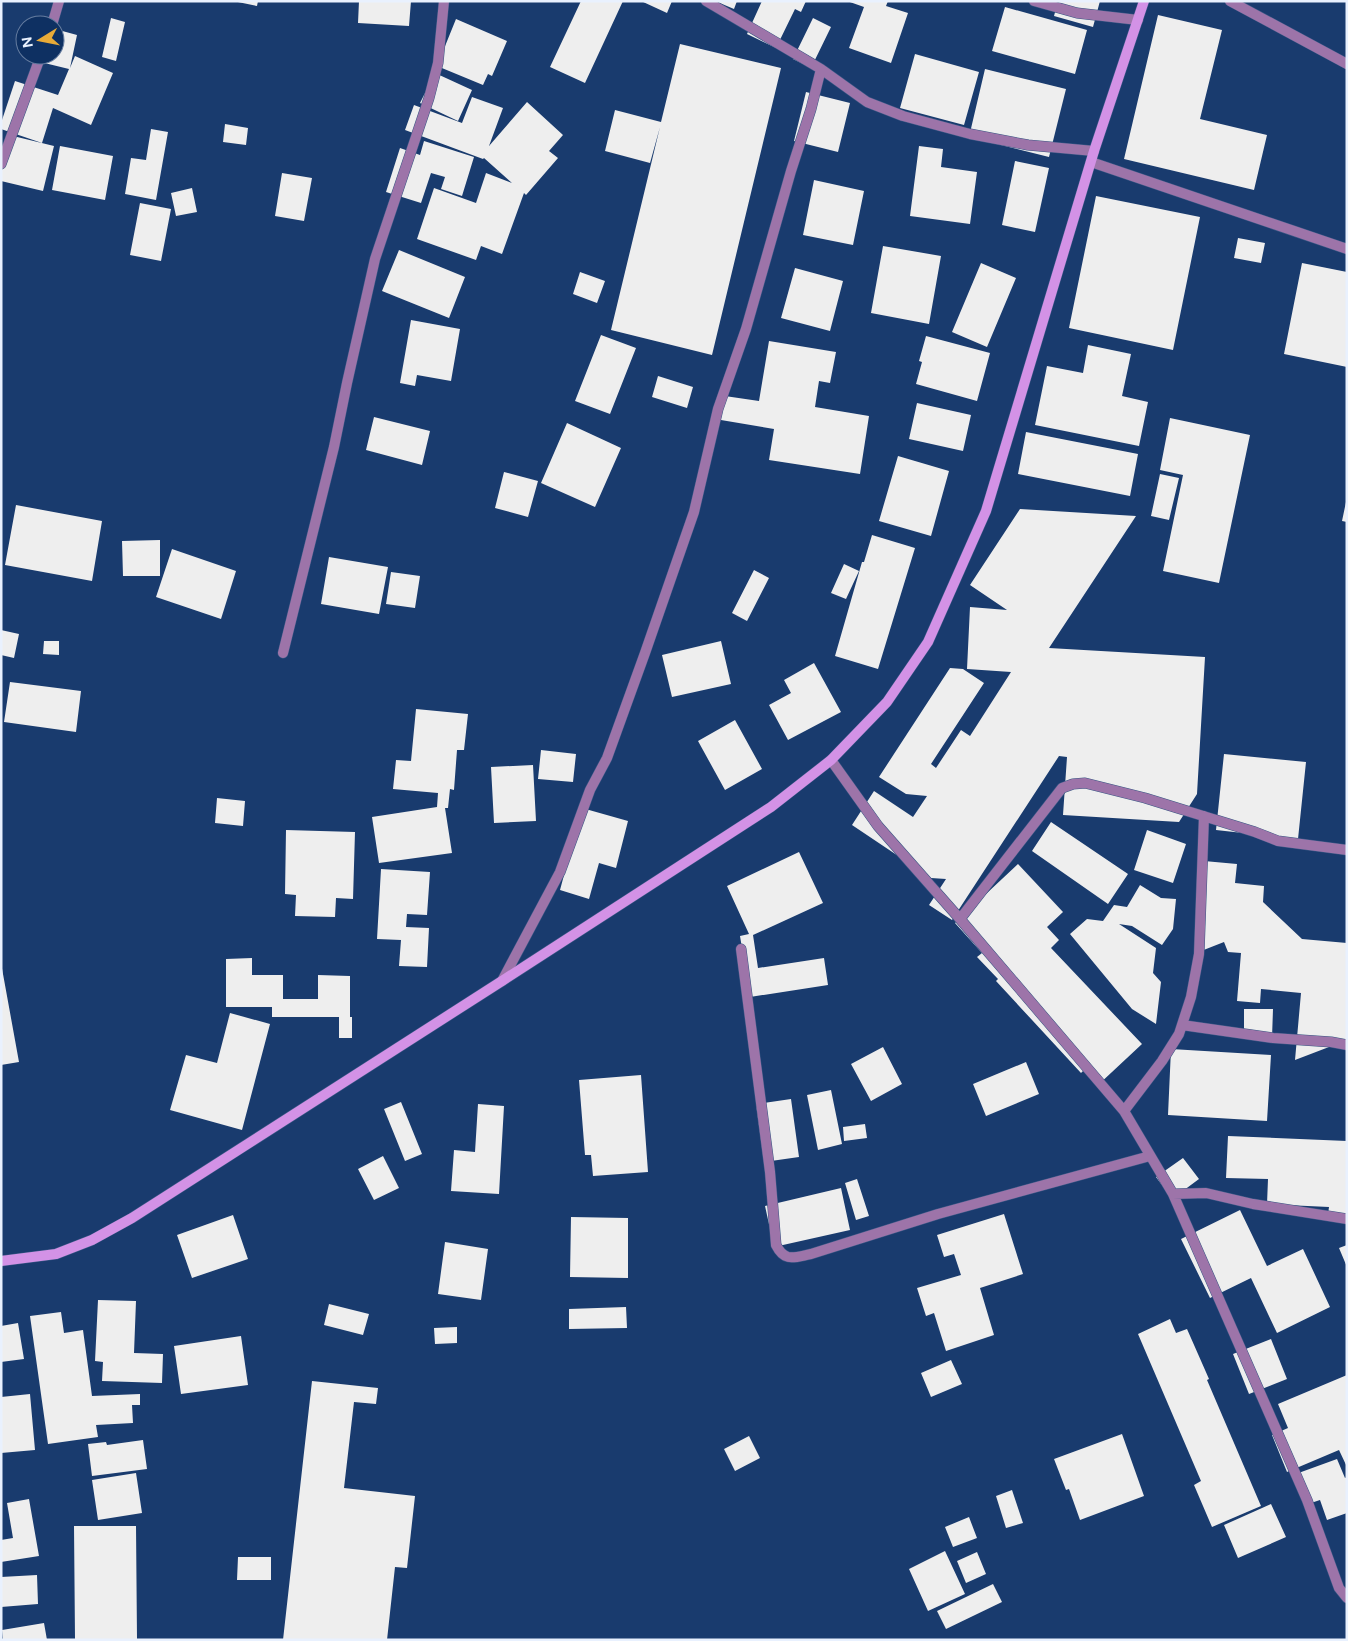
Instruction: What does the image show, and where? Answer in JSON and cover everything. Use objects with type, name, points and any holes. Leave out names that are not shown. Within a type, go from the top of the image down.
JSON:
[{"type":"main road","points":[[1,1261],[56,1254],[92,1240],[132,1218],[771,807],[831,760],[887,702],[928,642],[986,511],[1094,151],[1144,1]]},
{"type":"street","points":[[55,15],[59,1]]},
{"type":"street","points":[[283,653],[334,447],[375,259],[429,98],[438,63],[444,1]]},
{"type":"street","points":[[706,1],[821,69],[867,102],[903,116],[970,134],[1028,145],[1094,151]]},
{"type":"street","points":[[1034,1],[1077,13],[1138,20]]},
{"type":"street","points":[[1230,1],[1347,64]]},
{"type":"street","points":[[1,164],[37,65]]},
{"type":"street","points":[[502,981],[560,872],[590,790],[606,758],[655,625],[694,512],[718,409],[746,328],[790,171],[811,109],[821,69]]},
{"type":"street","points":[[1091,162],[1347,249]]},
{"type":"street","points":[[831,760],[878,826],[1124,1111],[1173,1194],[1307,1500],[1338,1588],[1347,1598]]},
{"type":"street","points":[[960,919],[1062,788],[1073,784],[1085,783],[1145,798],[1278,841],[1347,850]]},
{"type":"street","points":[[1124,1111],[1162,1061],[1178,1034],[1191,997],[1199,954],[1204,816]]},
{"type":"street","points":[[741,948],[770,1172],[776,1245],[784,1256],[790,1258],[811,1254],[938,1214],[1150,1156]]},
{"type":"street","points":[[1182,1025],[1273,1038],[1347,1045]]},
{"type":"street","points":[[1173,1194],[1206,1193],[1253,1204],[1347,1219]]},
{"type":"building","points":[[233,1],[258,1],[257,6]]},
{"type":"building","points":[[359,1],[411,1],[409,26],[358,23]]},
{"type":"building","points":[[581,1],[623,1],[585,83],[550,67]]},
{"type":"building","points":[[641,1],[672,1],[667,13]]},
{"type":"building","points":[[715,1],[737,1],[734,9]]},
{"type":"building","points":[[762,1],[806,1],[801,12],[795,9],[776,48],[747,34]]},
{"type":"building","points":[[847,1],[888,1],[886,6],[908,13],[891,63],[849,48],[864,7]]},
{"type":"building","points":[[1058,1],[1100,1],[1093,27],[1054,16]]},
{"type":"building","points":[[1005,7],[1087,30],[1075,74],[992,51]]},
{"type":"building","points":[[1158,15],[1222,30],[1200,119],[1267,135],[1254,190],[1124,159]]},
{"type":"building","points":[[111,18],[125,22],[116,61],[102,57]]},
{"type":"building","points":[[813,18],[831,27],[811,68],[793,59]]},
{"type":"building","points":[[456,19],[507,41],[492,76],[488,74],[483,85],[437,66]]},
{"type":"building","points":[[65,32],[77,35],[70,68],[75,56],[113,73],[91,125],[53,108],[42,143],[1,129],[1,123],[15,81],[58,95],[69,69],[53,65],[65,65]]},
{"type":"building","points":[[680,44],[781,68],[712,355],[611,330],[660,127],[650,163],[605,151],[615,110],[661,122]]},
{"type":"building","points":[[915,54],[979,72],[964,125],[900,108]]},
{"type":"building","points":[[985,69],[1066,89],[1049,157],[969,137]]},
{"type":"building","points":[[435,73],[472,90],[458,121],[420,103]]},
{"type":"building","points":[[806,92],[850,103],[838,152],[794,141]]},
{"type":"building","points":[[472,97],[503,108],[489,146],[527,102],[563,135],[549,151],[558,158],[526,195],[524,193],[502,254],[481,246],[476,260],[417,239],[434,188],[476,203],[486,173],[512,183],[484,158],[405,130],[414,105],[462,123]]},
{"type":"building","points":[[225,124],[248,128],[246,145],[223,142]]},
{"type":"building","points":[[151,129],[168,132],[156,200],[125,194],[131,158],[146,160]]},
{"type":"building","points":[[9,135],[54,146],[43,191],[1,181],[1,167]]},
{"type":"building","points":[[424,141],[474,157],[462,196],[441,189],[445,177],[431,173],[421,203],[386,192],[400,148],[420,155]]},
{"type":"building","points":[[60,146],[113,156],[105,200],[52,190]]},
{"type":"building","points":[[919,146],[943,149],[941,167],[977,172],[970,224],[910,216]]},
{"type":"building","points":[[1015,161],[1049,168],[1035,232],[1002,225]]},
{"type":"building","points":[[282,173],[312,178],[304,221],[275,216]]},
{"type":"building","points":[[814,180],[864,191],[853,245],[803,235]]},
{"type":"building","points":[[192,188],[197,212],[176,216],[171,193]]},
{"type":"building","points":[[1096,196],[1200,217],[1173,350],[1069,328]]},
{"type":"building","points":[[140,203],[171,209],[161,261],[130,255]]},
{"type":"building","points":[[1238,238],[1265,243],[1261,263],[1234,258]]},
{"type":"building","points":[[883,246],[941,256],[929,324],[871,313]]},
{"type":"building","points":[[399,250],[465,277],[449,318],[382,291]]},
{"type":"building","points":[[981,263],[1016,278],[987,347],[952,332]]},
{"type":"building","points":[[1302,263],[1347,272],[1347,367],[1284,354]]},
{"type":"building","points":[[795,268],[843,281],[830,331],[781,318]]},
{"type":"building","points":[[580,272],[605,281],[597,303],[573,294]]},
{"type":"building","points":[[411,320],[460,329],[451,381],[417,375],[415,386],[400,383]]},
{"type":"building","points":[[601,335],[636,348],[610,414],[575,401]]},
{"type":"building","points":[[926,336],[990,353],[977,401],[916,384],[922,362],[919,361]]},
{"type":"building","points":[[769,341],[836,352],[830,383],[819,381],[815,407],[869,416],[860,474],[769,460],[774,429],[715,419],[718,395],[759,401]]},
{"type":"building","points":[[1088,345],[1131,354],[1122,396],[1148,402],[1139,446],[1035,425],[1047,366],[1083,373]]},
{"type":"building","points":[[658,376],[693,387],[687,408],[652,397]]},
{"type":"building","points":[[917,403],[971,415],[963,451],[909,439]]},
{"type":"building","points":[[374,417],[430,431],[422,465],[366,450]]},
{"type":"building","points":[[1170,418],[1250,435],[1219,583],[1163,571],[1183,475],[1160,470]]},
{"type":"building","points":[[567,423],[621,448],[595,507],[541,483]]},
{"type":"building","points":[[1026,432],[1138,454],[1130,496],[1018,474]]},
{"type":"building","points":[[898,456],[949,471],[931,536],[879,521]]},
{"type":"building","points":[[504,472],[538,481],[528,517],[495,508]]},
{"type":"building","points":[[1160,474],[1179,478],[1169,520],[1151,516]]},
{"type":"building","points":[[1347,502],[1347,522],[1342,521]]},
{"type":"building","points":[[16,505],[102,521],[92,581],[5,565]]},
{"type":"building","points":[[1020,509],[1136,516],[1049,648],[1205,657],[1197,794],[1179,822],[1063,815],[1067,757],[1059,756],[952,920],[929,905],[946,879],[931,878],[852,825],[874,791],[913,817],[927,796],[906,794],[879,777],[950,668],[963,669],[984,683],[931,764],[936,768],[961,730],[970,736],[1011,672],[967,669],[970,607],[1007,610],[970,585]]},
{"type":"building","points":[[872,535],[915,548],[878,669],[835,656],[862,562],[864,562]]},
{"type":"building","points":[[160,540],[160,576],[123,576],[122,541]]},
{"type":"building","points":[[172,549],[236,571],[221,619],[156,597]]},
{"type":"building","points":[[329,557],[388,567],[379,614],[321,604]]},
{"type":"building","points":[[844,564],[859,571],[846,599],[831,593]]},
{"type":"building","points":[[754,570],[769,578],[747,621],[732,613]]},
{"type":"building","points":[[391,572],[420,576],[415,608],[386,604]]},
{"type":"building","points":[[1,630],[19,634],[14,658],[1,655]]},
{"type":"building","points":[[44,641],[59,641],[59,655],[43,654]]},
{"type":"building","points":[[721,641],[731,684],[672,697],[662,655]]},
{"type":"building","points":[[814,663],[841,712],[788,740],[769,705],[791,693],[784,680]]},
{"type":"building","points":[[10,682],[81,691],[76,732],[4,722]]},
{"type":"building","points":[[416,709],[468,714],[464,750],[457,750],[454,790],[450,789],[448,808],[445,808],[452,853],[379,863],[372,817],[437,807],[438,793],[393,789],[396,760],[411,761]]},
{"type":"building","points":[[735,720],[762,769],[725,790],[698,741]]},
{"type":"building","points":[[541,750],[576,754],[573,782],[538,779]]},
{"type":"building","points":[[1224,754],[1306,762],[1298,839],[1216,830]]},
{"type":"building","points":[[533,765],[536,821],[494,823],[491,767]]},
{"type":"building","points":[[217,798],[245,801],[243,826],[215,823]]},
{"type":"building","points":[[582,808],[628,821],[616,868],[599,863],[589,899],[560,890]]},
{"type":"building","points":[[1051,822],[1128,874],[1108,904],[1032,851]]},
{"type":"building","points":[[286,830],[355,832],[353,899],[336,898],[335,917],[295,916],[296,895],[285,894]]},
{"type":"building","points":[[1147,830],[1186,844],[1173,883],[1134,870]]},
{"type":"building","points":[[799,852],[823,903],[753,935],[758,968],[824,958],[828,985],[750,997],[740,936],[749,934],[727,886]]},
{"type":"building","points":[[1204,861],[1237,864],[1235,883],[1264,886],[1263,902],[1302,939],[1347,943],[1347,1040],[1326,1038],[1329,1047],[1295,1060],[1301,993],[1261,989],[1260,1003],[1237,1001],[1241,953],[1228,952],[1224,942],[1196,953]]},
{"type":"building","points":[[1018,864],[1063,912],[1047,927],[1059,940],[1051,948],[1142,1044],[1097,1086],[1083,1071],[1081,1073],[996,981],[998,979],[977,957],[982,953],[955,923]]},
{"type":"building","points":[[381,869],[430,872],[427,915],[407,914],[406,927],[429,928],[427,967],[399,966],[401,940],[377,939]]},
{"type":"building","points":[[1140,885],[1161,898],[1176,899],[1173,929],[1162,945],[1132,926],[1119,924],[1156,948],[1153,973],[1161,982],[1156,1024],[1132,1009],[1070,934],[1087,919],[1103,921],[1114,905],[1127,907]]},
{"type":"building","points":[[252,958],[252,975],[283,975],[283,999],[318,999],[318,975],[350,976],[352,1038],[339,1038],[339,1017],[272,1017],[272,1007],[226,1007],[226,959]]},
{"type":"building","points":[[1,963],[19,1062],[1,1065]]},
{"type":"building","points":[[1244,1009],[1273,1009],[1272,1038],[1244,1038]]},
{"type":"building","points":[[230,1013],[270,1024],[242,1130],[170,1110],[186,1055],[217,1063]]},
{"type":"building","points":[[883,1047],[902,1084],[871,1101],[851,1064]]},
{"type":"building","points":[[1171,1049],[1271,1055],[1267,1121],[1168,1115]]},
{"type":"building","points":[[1026,1062],[1039,1094],[986,1116],[973,1084]]},
{"type":"building","points":[[641,1075],[648,1172],[593,1176],[591,1155],[585,1155],[579,1080]]},
{"type":"building","points":[[831,1090],[842,1144],[818,1150],[807,1095]]},
{"type":"building","points":[[791,1099],[799,1157],[764,1162],[756,1104]]},
{"type":"building","points":[[401,1102],[422,1154],[405,1161],[384,1109]]},
{"type":"building","points":[[478,1104],[504,1106],[499,1194],[451,1191],[454,1150],[475,1152]]},
{"type":"building","points":[[865,1124],[867,1138],[844,1141],[843,1127]]},
{"type":"building","points":[[1228,1136],[1347,1141],[1347,1215],[1328,1214],[1329,1207],[1267,1204],[1268,1179],[1226,1178]]},
{"type":"building","points":[[383,1156],[399,1188],[374,1200],[358,1169]]},
{"type":"building","points":[[1183,1158],[1199,1179],[1172,1199],[1156,1177]]},
{"type":"building","points":[[857,1179],[869,1216],[856,1220],[845,1183]]},
{"type":"building","points":[[841,1188],[850,1230],[774,1247],[765,1206]]},
{"type":"building","points":[[1240,1210],[1267,1266],[1303,1249],[1330,1307],[1277,1333],[1251,1278],[1210,1298],[1181,1239]]},
{"type":"building","points":[[1004,1214],[1023,1274],[980,1288],[994,1335],[946,1351],[934,1313],[926,1316],[917,1288],[961,1275],[954,1254],[944,1257],[937,1235]]},
{"type":"building","points":[[233,1215],[248,1259],[192,1278],[177,1235]]},
{"type":"building","points":[[571,1217],[628,1218],[628,1278],[570,1277]]},
{"type":"building","points":[[445,1242],[488,1249],[481,1300],[438,1294]]},
{"type":"building","points":[[1347,1245],[1347,1267],[1339,1248]]},
{"type":"building","points":[[98,1300],[136,1301],[134,1353],[163,1354],[162,1383],[102,1381],[103,1362],[95,1361]]},
{"type":"building","points":[[329,1304],[369,1314],[363,1335],[324,1325]]},
{"type":"building","points":[[626,1307],[627,1328],[569,1329],[569,1309]]},
{"type":"building","points":[[61,1312],[64,1333],[83,1330],[92,1396],[140,1394],[140,1405],[132,1405],[133,1423],[96,1425],[98,1437],[48,1444],[30,1316]]},
{"type":"building","points":[[1170,1319],[1176,1333],[1187,1329],[1261,1506],[1212,1527],[1194,1485],[1201,1481],[1138,1334]]},
{"type":"building","points":[[18,1323],[24,1359],[1,1362],[1,1326]]},
{"type":"building","points":[[457,1327],[457,1343],[435,1344],[434,1328]]},
{"type":"building","points":[[241,1336],[248,1385],[181,1394],[174,1346]]},
{"type":"building","points":[[1271,1339],[1287,1379],[1249,1394],[1233,1354]]},
{"type":"building","points":[[951,1360],[962,1384],[931,1397],[921,1373]]},
{"type":"building","points":[[1347,1375],[1347,1467],[1339,1450],[1287,1472],[1272,1435],[1288,1428],[1278,1404]]},
{"type":"building","points":[[312,1381],[378,1388],[376,1404],[354,1402],[344,1488],[415,1496],[407,1568],[395,1567],[387,1640],[283,1640]]},
{"type":"building","points":[[30,1394],[35,1450],[1,1453],[1,1397]]},
{"type":"building","points":[[1122,1434],[1144,1496],[1080,1520],[1069,1489],[1066,1490],[1054,1459]]},
{"type":"building","points":[[749,1436],[760,1458],[735,1471],[724,1449]]},
{"type":"building","points":[[143,1440],[147,1469],[92,1476],[88,1444],[106,1442],[107,1445]]},
{"type":"building","points":[[1337,1459],[1345,1478],[1347,1477],[1347,1513],[1327,1520],[1320,1500],[1305,1505],[1293,1475]]},
{"type":"building","points":[[136,1473],[142,1513],[98,1520],[92,1480]]},
{"type":"building","points":[[1012,1490],[1023,1523],[1006,1528],[996,1496]]},
{"type":"building","points":[[29,1499],[39,1556],[1,1562],[1,1540],[13,1538],[7,1503]]},
{"type":"building","points":[[1271,1504],[1286,1537],[1238,1558],[1224,1525]]},
{"type":"building","points":[[969,1517],[977,1538],[953,1547],[945,1527]]},
{"type":"building","points":[[74,1526],[136,1526],[137,1639],[75,1639]]},
{"type":"building","points":[[945,1551],[965,1594],[928,1611],[909,1569]]},
{"type":"building","points":[[977,1552],[986,1574],[966,1583],[957,1561]]},
{"type":"building","points":[[238,1557],[271,1557],[271,1580],[237,1580]]},
{"type":"building","points":[[37,1575],[38,1604],[1,1607],[1,1577]]},
{"type":"building","points":[[993,1584],[1002,1602],[946,1629],[937,1611]]},
{"type":"building","points":[[44,1623],[47,1640],[3,1640],[2,1630]]}]
